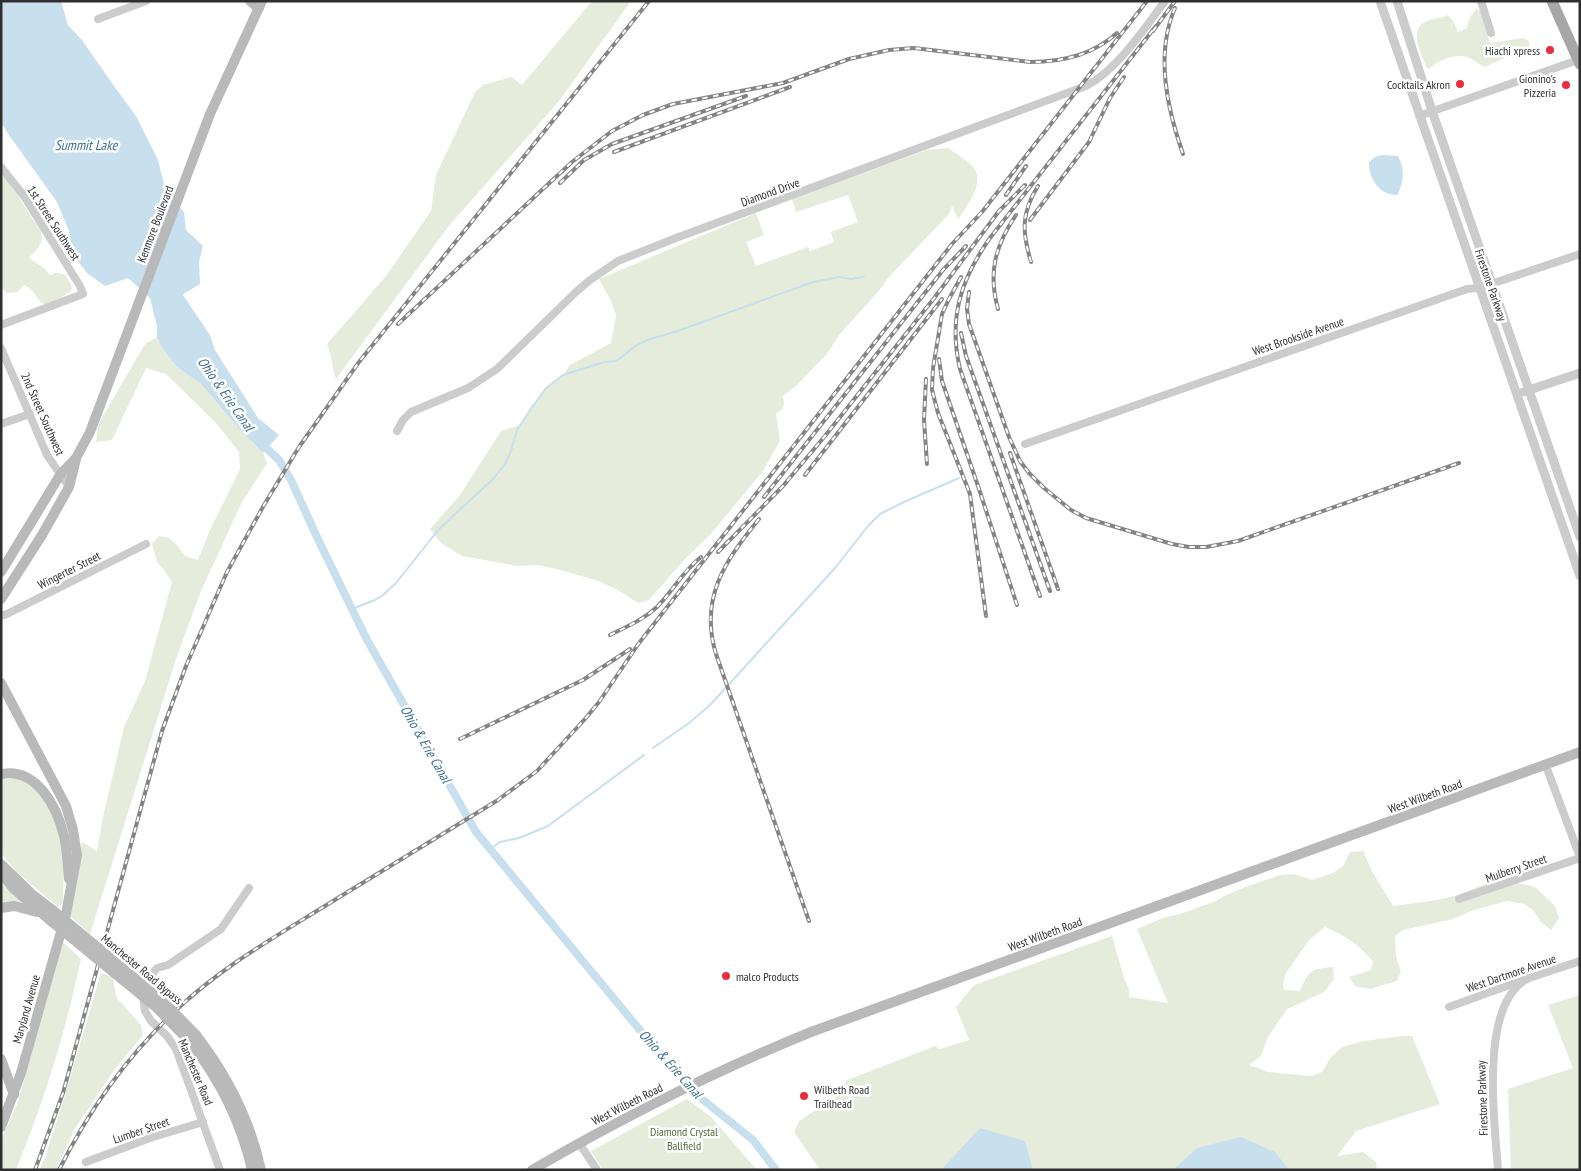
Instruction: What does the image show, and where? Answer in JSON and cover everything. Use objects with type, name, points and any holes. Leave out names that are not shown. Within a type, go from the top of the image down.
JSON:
[{"type":"main road","points":[[250,1],[260,5]]},
{"type":"main road","points":[[1552,1],[1575,41],[1579,62]]},
{"type":"main road","name":"Kenmore Boulevard","points":[[1,599],[42,535],[69,487],[76,458],[90,432],[210,114],[260,5]]},
{"type":"main road","name":"Kenmore Boulevard","points":[[1,572],[60,475],[76,458]]},
{"type":"main road","points":[[1,683],[62,797],[70,819],[77,855],[70,891]]},
{"type":"main road","name":"West Wilbeth Road","points":[[532,1170],[579,1142],[708,1076],[758,1053],[1580,752]]},
{"type":"main road","points":[[1,774],[20,775],[31,779],[42,789],[51,803],[64,836],[70,891]]},
{"type":"main road","name":"Manchester Road Bypass","points":[[1,864],[53,917],[164,1002],[193,1039],[216,1062],[245,1116],[261,1170]]},
{"type":"main road","name":"Manchester Road Bypass","points":[[1,873],[13,888],[42,914],[53,917]]},
{"type":"main road","points":[[1,878],[13,888]]},
{"type":"main road","name":"Maryland Avenue","points":[[1,1127],[14,1095],[63,924],[70,891]]},
{"type":"main road","points":[[1,908],[21,907],[42,914]]},
{"type":"main road","name":"Manchester Road Bypass","points":[[193,1039],[204,1061],[226,1096],[240,1131],[252,1170]]},
{"type":"main road","points":[[1,1059],[3,1071],[14,1095]]},
{"type":"street","points":[[98,19],[146,1]]},
{"type":"street","name":"Diamond Drive","points":[[397,431],[403,420],[411,412],[468,388],[498,369],[577,291],[618,261],[1086,86],[1098,79],[1117,62],[1165,1]]},
{"type":"street","name":"Firestone Parkway","points":[[1380,1],[1580,576]]},
{"type":"street","name":"Firestone Parkway","points":[[1397,1],[1432,111],[1580,537]]},
{"type":"street","points":[[1481,1],[1491,32]]},
{"type":"street","points":[[1419,116],[1579,62]]},
{"type":"street","name":"1st Street Southwest","points":[[1,167],[24,196],[80,286],[83,294],[1,325]]},
{"type":"street","name":"West Brookside Avenue","points":[[1025,444],[1467,289],[1492,284],[1580,254]]},
{"type":"street","name":"2nd Street Southwest","points":[[1,348],[47,455],[69,487]]},
{"type":"street","points":[[1516,394],[1580,373]]},
{"type":"street","points":[[1,424],[30,414]]},
{"type":"street","name":"Wingerter Street","points":[[1,615],[5,615],[146,544]]},
{"type":"street","points":[[1546,766],[1580,857]]},
{"type":"street","name":"Mulberry Street","points":[[1459,899],[1580,857]]},
{"type":"street","name":"Manchester Road","points":[[220,1170],[176,1049],[167,1036],[147,1016],[143,1006],[143,996],[147,981],[153,972],[157,968],[168,965],[221,928],[249,888]]},
{"type":"street","name":"West Dartmore Avenue","points":[[1449,1007],[1580,961]]},
{"type":"street","name":"Firestone Parkway","points":[[1498,1170],[1493,1086],[1494,1047],[1502,1015],[1510,997],[1516,986],[1529,978]]},
{"type":"street","name":"Lumber Street","points":[[86,1162],[150,1138],[203,1122]]},
{"type":"street","points":[[579,1142],[597,1170]]},
{"type":"green space","points":[[592,1],[631,1],[559,101],[448,227],[336,379],[327,344],[386,276],[431,211],[436,175],[475,92],[483,85],[511,77],[522,85]]},
{"type":"green space","points":[[1477,8],[1481,13],[1490,43],[1523,38],[1529,41],[1529,46],[1485,67],[1469,58],[1457,56],[1446,58],[1429,69],[1426,67],[1419,50],[1417,37],[1417,31],[1420,26],[1425,22],[1448,15],[1458,32],[1467,28],[1470,17]]},
{"type":"green space","points":[[948,148],[971,165],[977,174],[974,194],[966,208],[958,219],[952,206],[949,214],[888,278],[840,334],[827,354],[796,386],[783,396],[783,409],[776,413],[780,441],[763,471],[710,535],[685,559],[649,600],[638,603],[616,589],[595,580],[557,569],[537,565],[517,566],[462,556],[441,543],[430,529],[460,495],[501,431],[520,425],[546,388],[563,375],[570,365],[611,343],[616,315],[599,279],[756,213],[764,235],[746,242],[756,266],[808,247],[810,251],[834,242],[831,232],[858,222],[848,195],[796,212],[792,199],[927,150]]},
{"type":"green space","points":[[1,176],[14,187],[41,231],[42,240],[29,258],[50,275],[56,273],[64,274],[71,284],[72,290],[59,299],[45,305],[24,285],[18,292],[7,293],[1,288]]},
{"type":"green space","points":[[157,337],[162,348],[177,367],[201,384],[242,432],[263,453],[267,463],[241,504],[201,591],[176,659],[90,934],[68,914],[82,842],[97,851],[124,727],[145,681],[172,582],[157,562],[152,544],[159,536],[169,538],[185,556],[198,560],[210,530],[240,469],[239,452],[217,424],[166,374],[146,368],[112,440],[96,442],[99,423],[145,344]]},
{"type":"green space","points":[[21,778],[35,788],[53,813],[57,825],[64,864],[63,903],[58,907],[16,871],[1,853],[1,779]]},
{"type":"green space","points":[[1363,851],[1372,871],[1393,906],[1455,896],[1488,883],[1518,883],[1535,887],[1555,906],[1559,918],[1551,930],[1541,922],[1533,910],[1524,904],[1507,901],[1471,911],[1453,919],[1403,930],[1395,936],[1396,956],[1401,972],[1397,981],[1370,989],[1355,986],[1349,977],[1371,970],[1373,962],[1358,946],[1325,927],[1309,940],[1286,973],[1283,983],[1284,990],[1300,991],[1308,975],[1319,969],[1333,967],[1334,979],[1324,992],[1287,1009],[1268,1037],[1261,1056],[1249,1065],[1268,1072],[1311,1076],[1322,1072],[1331,1057],[1342,1047],[1364,1041],[1412,1036],[1440,1104],[1356,1131],[1337,1156],[1363,1152],[1376,1162],[1377,1170],[820,1170],[794,1132],[799,1121],[846,1090],[845,1081],[935,1046],[940,1049],[969,1040],[956,1007],[974,985],[1112,936],[1129,989],[1129,997],[1168,1003],[1137,929],[1163,918],[1216,901],[1245,887],[1280,875],[1294,874],[1312,880],[1333,873],[1343,866],[1350,852]]},
{"type":"green space","points":[[1,883],[24,903],[25,905],[1,904]]},
{"type":"green space","points":[[63,942],[81,959],[61,1039],[45,1092],[16,1170],[1,1170],[1,1140],[18,1102]]},
{"type":"green space","points":[[101,973],[113,977],[116,997],[141,1025],[143,1035],[114,1070],[74,1130],[56,1170],[39,1170],[45,1158],[65,1095]]},
{"type":"green space","points":[[1580,995],[1580,1170],[1511,1170],[1508,1089],[1573,1068],[1548,1005]]},
{"type":"green space","name":"Diamond Crystal Ballfield","points":[[687,1099],[711,1117],[757,1170],[603,1170],[591,1151]]},
{"type":"water","name":"Summit Lake","points":[[1,1],[61,1],[68,25],[82,40],[136,116],[158,160],[166,192],[184,212],[186,230],[203,246],[199,262],[200,284],[183,295],[210,335],[215,350],[258,418],[279,435],[263,453],[242,432],[201,384],[177,367],[162,348],[157,337],[157,326],[150,298],[128,278],[105,286],[87,273],[80,264],[70,242],[69,231],[57,202],[1,122]]},
{"type":"water","points":[[1382,155],[1398,156],[1402,165],[1403,176],[1397,195],[1385,193],[1373,180],[1369,162],[1375,157]]},
{"type":"water","points":[[980,1128],[1025,1141],[1033,1170],[941,1170]]},
{"type":"water","points":[[1241,1137],[1275,1152],[1289,1170],[1173,1170],[1197,1148]]},
{"type":"waterway","points":[[352,609],[383,595],[396,583],[439,529],[493,479],[505,464],[517,430],[530,410],[546,388],[563,375],[604,362],[617,361],[635,346],[650,339],[675,332],[813,282],[839,277],[851,279],[864,277]]},
{"type":"waterway","name":"Ohio & Erie Canal","points":[[260,442],[279,460],[291,480],[366,638],[476,832],[663,1058],[702,1099],[753,1140],[776,1170]]},
{"type":"waterway","points":[[653,748],[689,723],[710,705],[835,568],[868,526],[880,514],[959,478]]},
{"type":"waterway","points":[[490,849],[500,842],[519,838],[548,826],[644,755]]},
{"type":"railway","points":[[35,1170],[63,1093],[162,731],[186,666],[227,572],[299,447],[359,362],[649,1]]},
{"type":"railway","points":[[59,1170],[82,1127],[123,1068],[155,1031],[189,998],[224,970],[262,945],[498,800],[537,771],[599,702],[639,643],[952,244],[982,212],[1147,1]]},
{"type":"railway","points":[[1153,31],[1175,1]]},
{"type":"railway","points":[[1175,8],[1166,44],[1166,81],[1172,118],[1183,154]]},
{"type":"railway","points":[[1040,596],[960,369],[956,333],[960,300],[971,269],[990,238],[1156,26]]},
{"type":"railway","points":[[398,324],[572,162],[612,131],[643,115],[673,104],[783,83],[849,59],[889,50],[914,48],[1042,62],[1065,59],[1087,52],[1108,41],[1117,33]]},
{"type":"railway","points":[[1030,220],[1089,142],[1110,98],[1124,77]]},
{"type":"railway","points":[[614,152],[790,87]]},
{"type":"railway","points":[[560,183],[584,160],[612,144],[746,96]]},
{"type":"railway","points":[[1006,195],[1026,166]]},
{"type":"railway","points":[[718,552],[783,486],[825,436],[935,297],[999,211],[1025,185]]},
{"type":"railway","points":[[1031,262],[1026,241],[1025,223],[1028,205],[1038,186]]},
{"type":"railway","points":[[998,309],[994,283],[995,260],[1003,238],[1016,215]]},
{"type":"railway","points":[[764,497],[943,270],[966,246]]},
{"type":"railway","points":[[961,277],[942,314],[933,368],[932,390],[938,413],[970,494],[986,616]]},
{"type":"railway","points":[[969,292],[967,309],[969,324],[1009,437],[1020,461],[1044,488],[1071,510],[1086,518],[1172,544],[1206,547],[1238,541],[1459,463]]},
{"type":"railway","points":[[805,475],[942,299]]},
{"type":"railway","points":[[961,333],[966,356],[1050,591]]},
{"type":"railway","points":[[939,359],[942,381],[1017,605]]},
{"type":"railway","points":[[926,379],[924,420],[927,464]]},
{"type":"railway","points":[[1010,453],[1058,589]]},
{"type":"railway","points":[[759,519],[726,565],[718,581],[711,615],[712,634],[716,654],[809,921]]},
{"type":"railway","points":[[610,635],[652,612],[689,568],[701,557]]},
{"type":"railway","points":[[460,739],[583,680],[630,649]]},
{"type":"place","name":"Hiachi xpress","points":[[1550,50]]},
{"type":"place","name":"Cocktails Akron","points":[[1460,84]]},
{"type":"place","name":"Gionino's Pizzeria","points":[[1566,85]]},
{"type":"place","name":"malco Products","points":[[726,976]]},
{"type":"place","name":"Wilbeth Road Trailhead","points":[[804,1096]]}]
